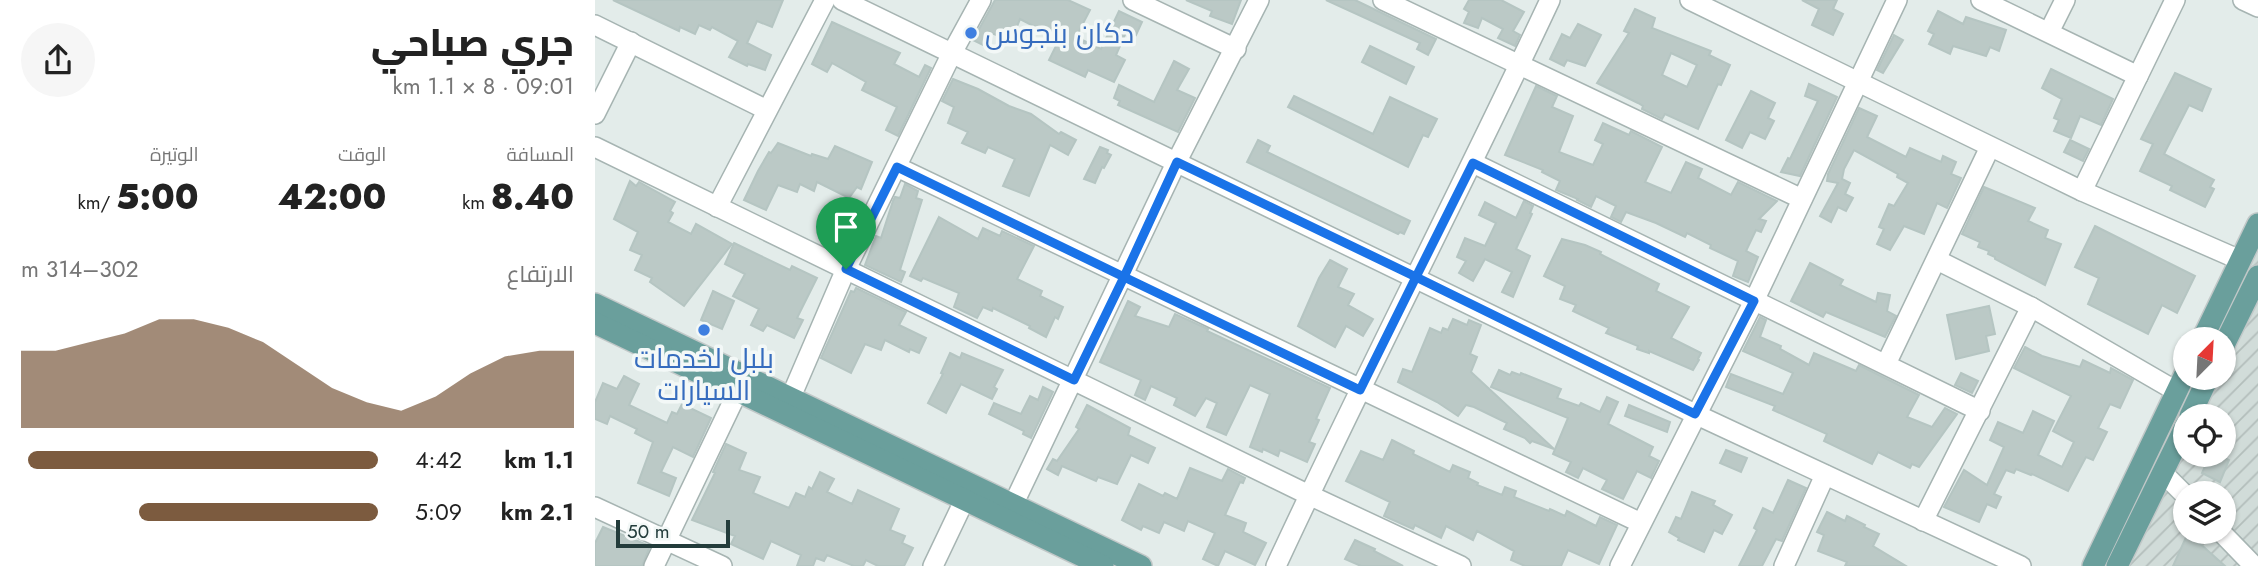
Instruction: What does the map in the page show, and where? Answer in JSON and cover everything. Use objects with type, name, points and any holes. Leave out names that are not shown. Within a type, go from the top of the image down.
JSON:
[{"type":"main road","points":[[2207,327],[2258,224]]},
{"type":"main road","points":[[2233,327],[2258,276]]},
{"type":"main road","points":[[595,304],[964,501],[1103,566]]},
{"type":"main road","points":[[595,323],[738,391],[787,405],[1013,505],[1142,566]]},
{"type":"main road","points":[[2093,566],[2177,390]]},
{"type":"main road","points":[[2117,566],[2173,452]]},
{"type":"street","points":[[717,207],[825,0]]},
{"type":"street","points":[[842,0],[1695,414],[2021,566]]},
{"type":"street","points":[[787,405],[846,269],[952,53],[981,0]]},
{"type":"street","points":[[1133,0],[1235,50]]},
{"type":"street","points":[[1013,505],[1177,162],[1259,0]]},
{"type":"street","points":[[1383,0],[1802,199]]},
{"type":"street","points":[[1276,566],[1550,0]]},
{"type":"street","points":[[1690,0],[2082,191],[2240,260]]},
{"type":"street","points":[[1620,566],[1754,301],[1897,0]]},
{"type":"street","points":[[1981,0],[2137,75]]},
{"type":"street","points":[[2049,32],[2065,0]]},
{"type":"street","points":[[2082,191],[2175,0]]},
{"type":"street","points":[[2243,0],[2258,7]]},
{"type":"street","points":[[595,25],[767,110]]},
{"type":"street","points":[[595,114],[631,42]]},
{"type":"street","points":[[595,146],[1309,495],[1461,566]]},
{"type":"street","points":[[1886,364],[1990,147]]},
{"type":"street","points":[[1473,163],[1980,411]]},
{"type":"street","points":[[897,167],[1641,523]]},
{"type":"street","points":[[1937,260],[2173,377]]},
{"type":"street","points":[[1923,521],[2031,307]]},
{"type":"street","points":[[654,566],[738,391]]},
{"type":"street","points":[[2163,473],[2173,483]]},
{"type":"street","points":[[1784,566],[1825,475]]},
{"type":"street","points":[[933,566],[964,501]]},
{"type":"street","points":[[595,507],[722,566]]},
{"type":"street","points":[[2233,544],[2254,566]]},
{"type":"shaded area","points":[[2258,217],[2258,566],[2090,566],[2180,390],[2237,390],[2237,327],[2205,327]]},
{"type":"building","points":[[613,0],[783,0],[772,27],[757,21],[747,43],[771,55],[765,70],[748,64],[747,66],[729,57],[738,41],[712,27],[710,30],[699,25],[695,34],[680,27],[679,31]]},
{"type":"building","points":[[995,0],[1068,0],[1090,10],[1076,37],[1101,49],[1119,11],[1142,22],[1136,35],[1127,30],[1116,55],[1125,60],[1114,82],[1088,70],[1085,77],[1049,60],[1057,44],[1049,40],[1051,35],[1020,19],[1011,41],[989,32],[983,45],[973,40]]},
{"type":"building","points":[[1186,0],[1241,0],[1232,24],[1210,16],[1212,11]]},
{"type":"building","points":[[1326,0],[1355,0],[1436,39],[1428,55],[1417,49],[1420,43]]},
{"type":"building","points":[[1469,0],[1501,0],[1524,12],[1513,31],[1520,35],[1515,46],[1498,38],[1503,29],[1482,18],[1478,28],[1464,23],[1469,12],[1464,9]]},
{"type":"building","points":[[1802,0],[1837,0],[1833,9],[1843,14],[1833,35],[1812,25],[1819,9]]},
{"type":"building","points":[[1635,9],[1655,18],[1652,28],[1711,51],[1709,55],[1730,65],[1721,85],[1718,84],[1698,129],[1665,114],[1662,119],[1642,109],[1643,106],[1638,103],[1597,83],[1629,33],[1624,31]],"holes":[[[1671,53],[1697,65],[1687,87],[1662,75]]]},
{"type":"building","points":[[1938,11],[1963,24],[1966,17],[2006,30],[1999,51],[1990,47],[1986,56],[1953,46],[1950,54],[1929,44],[1934,34],[1928,31]]},
{"type":"building","points":[[832,22],[900,53],[894,64],[919,77],[925,65],[931,68],[898,136],[886,130],[897,107],[862,90],[866,82],[832,63],[827,72],[812,64]]},
{"type":"building","points":[[1578,24],[1601,35],[1585,66],[1567,60],[1564,66],[1550,59],[1562,34],[1570,38]]},
{"type":"building","points":[[1894,35],[1903,40],[1883,73],[1877,70]]},
{"type":"building","points":[[1370,46],[1414,67],[1406,84],[1362,62]]},
{"type":"building","points":[[1174,61],[1189,69],[1177,90],[1195,98],[1178,132],[1118,105],[1120,101],[1114,98],[1119,85],[1154,102]]},
{"type":"building","points":[[2051,69],[2113,99],[2101,125],[2080,116],[2071,138],[2054,131],[2059,120],[2054,118],[2062,99],[2042,88]]},
{"type":"building","points":[[2175,73],[2211,89],[2202,111],[2189,105],[2164,154],[2214,180],[2210,187],[2214,189],[2205,207],[2170,190],[2172,186],[2140,171],[2153,144],[2141,139]]},
{"type":"building","points":[[953,79],[1031,114],[1059,134],[1061,132],[1076,140],[1068,155],[1050,145],[1029,196],[1003,186],[1015,159],[988,147],[985,153],[962,143],[968,132],[948,123],[954,107],[942,101]]},
{"type":"building","points":[[1809,84],[1837,97],[1800,176],[1781,172],[1818,101],[1805,96]]},
{"type":"building","points":[[1536,86],[1557,96],[1552,107],[1573,116],[1559,152],[1593,165],[1603,144],[1595,140],[1603,123],[1629,135],[1631,131],[1662,147],[1645,182],[1671,193],[1686,162],[1702,169],[1698,178],[1731,195],[1738,182],[1777,201],[1759,219],[1766,221],[1761,232],[1756,230],[1746,251],[1758,257],[1748,282],[1733,276],[1738,261],[1710,248],[1711,245],[1687,233],[1685,237],[1626,212],[1621,222],[1611,217],[1616,206],[1596,196],[1591,207],[1556,190],[1560,181],[1542,172],[1543,170],[1505,155]]},
{"type":"building","points":[[1751,91],[1775,103],[1768,118],[1774,121],[1765,139],[1750,132],[1742,148],[1726,140]]},
{"type":"building","points":[[1294,96],[1373,134],[1390,97],[1437,119],[1428,137],[1423,135],[1408,167],[1288,107]]},
{"type":"building","points":[[1859,108],[1877,116],[1867,137],[1906,157],[1910,148],[1941,162],[1943,156],[1956,162],[1951,174],[1961,178],[1947,208],[1937,203],[1924,234],[1904,226],[1890,250],[1877,244],[1884,229],[1879,227],[1889,204],[1894,206],[1908,183],[1897,177],[1898,174],[1854,150],[1842,179],[1850,183],[1845,194],[1853,198],[1846,211],[1838,207],[1831,222],[1820,216],[1838,183],[1827,181],[1828,174]]},
{"type":"building","points":[[1258,140],[1270,146],[1267,152],[1410,221],[1404,234],[1398,234],[1247,162]]},
{"type":"building","points":[[2070,140],[2089,149],[2083,161],[2064,152]]},
{"type":"building","points":[[778,143],[811,156],[812,154],[828,159],[835,146],[872,162],[861,189],[857,187],[849,198],[817,182],[814,191],[800,184],[797,192],[778,185],[766,210],[744,200],[769,152],[771,153]]},
{"type":"building","points":[[1100,147],[1108,150],[1107,153],[1111,155],[1095,183],[1084,179]]},
{"type":"building","points":[[630,181],[636,186],[639,182],[675,202],[668,222],[691,234],[696,224],[732,244],[684,306],[650,282],[652,278],[635,270],[642,255],[630,250],[638,232],[614,219]]},
{"type":"building","points":[[905,184],[918,191],[916,198],[922,200],[900,270],[905,272],[901,282],[865,265],[876,236],[881,238],[893,201],[895,197],[900,198]]},
{"type":"building","points":[[1984,187],[2035,208],[2028,221],[2048,230],[2045,238],[2061,244],[2045,285],[1995,259],[1988,254],[1989,251],[1978,247],[1980,242],[1962,234]]},
{"type":"building","points":[[1524,201],[1533,206],[1530,213],[1532,214],[1516,249],[1530,256],[1513,297],[1502,292],[1512,272],[1485,259],[1473,281],[1459,273],[1466,261],[1457,257],[1465,238],[1485,246],[1496,223],[1479,215],[1485,202],[1516,218]]},
{"type":"building","points":[[939,217],[978,239],[983,228],[1000,236],[1002,231],[1034,246],[1017,279],[1042,291],[1040,296],[1063,307],[1046,337],[993,308],[992,311],[983,307],[977,318],[954,307],[959,293],[923,278],[921,281],[910,276]]},
{"type":"building","points":[[842,218],[855,223],[846,240],[831,234]]},
{"type":"building","points":[[2095,226],[2195,276],[2177,313],[2162,305],[2148,334],[2088,304],[2099,278],[2075,267]]},
{"type":"building","points":[[1562,239],[1601,252],[1600,254],[1659,284],[1656,291],[1689,307],[1671,338],[1701,353],[1693,370],[1649,351],[1637,349],[1638,346],[1606,333],[1609,328],[1573,311],[1576,305],[1560,299],[1565,286],[1544,276]]},
{"type":"building","points":[[734,243],[790,270],[792,266],[817,278],[797,318],[803,320],[794,338],[767,325],[763,331],[751,325],[759,309],[733,296],[745,274],[725,264]]},
{"type":"building","points":[[1330,260],[1347,269],[1338,287],[1354,294],[1348,305],[1373,319],[1363,336],[1346,326],[1335,347],[1298,326]]},
{"type":"building","points":[[1810,263],[1843,280],[1840,285],[1876,302],[1878,293],[1890,295],[1887,311],[1896,316],[1885,337],[1826,312],[1823,317],[1791,301]]},
{"type":"building","points":[[856,288],[906,312],[899,325],[926,338],[919,353],[910,349],[909,352],[885,340],[881,350],[865,344],[851,373],[821,358],[851,291],[854,292]]},
{"type":"building","points":[[713,291],[734,301],[722,329],[701,320]]},
{"type":"building","points":[[1128,301],[1140,307],[1135,316],[1169,327],[1175,314],[1330,388],[1316,419],[1319,420],[1309,442],[1315,444],[1307,462],[1280,450],[1278,456],[1250,447],[1270,394],[1250,385],[1226,435],[1207,427],[1217,403],[1206,398],[1195,416],[1174,405],[1177,398],[1151,386],[1145,400],[1135,395],[1141,380],[1100,362]]},
{"type":"building","points":[[1989,306],[1995,334],[1986,336],[1989,351],[1956,359],[1947,315]]},
{"type":"building","points":[[1760,317],[1766,320],[1760,337],[1781,346],[1780,349],[1809,365],[1814,353],[1856,371],[1859,365],[1919,395],[1907,417],[1932,427],[1945,408],[1957,414],[1919,467],[1912,464],[1910,468],[1878,452],[1872,464],[1824,441],[1827,434],[1773,410],[1775,406],[1726,387],[1731,374],[1783,394],[1793,373],[1743,351]]},
{"type":"building","points":[[1453,319],[1467,325],[1469,320],[1481,325],[1470,354],[1477,357],[1471,372],[1554,449],[1532,441],[1530,443],[1504,429],[1507,423],[1474,407],[1466,405],[1458,416],[1398,382],[1403,369],[1412,372],[1430,328],[1441,333],[1443,328],[1448,330]]},
{"type":"building","points":[[2025,347],[2042,356],[2080,367],[2083,360],[2110,373],[2111,368],[2133,380],[2120,408],[2110,404],[2098,428],[2107,432],[2093,460],[2086,457],[2068,491],[2032,474],[2016,469],[2014,473],[2006,470],[1994,494],[2001,497],[1996,508],[1987,504],[1979,522],[1944,507],[1964,470],[1987,485],[2004,447],[1990,440],[1998,422],[2023,433],[2033,411],[2054,421],[2038,455],[2062,467],[2074,442],[2053,431],[2071,396],[2014,368]]},
{"type":"building","points":[[950,353],[960,358],[962,353],[1003,370],[994,387],[997,389],[992,399],[961,384],[946,413],[928,403]]},
{"type":"building","points":[[1499,370],[1510,375],[1512,372],[1521,373],[1561,389],[1557,398],[1579,406],[1581,403],[1600,412],[1607,397],[1618,402],[1608,424],[1653,447],[1649,456],[1659,461],[1651,478],[1637,471],[1623,499],[1602,489],[1607,480],[1583,468],[1578,478],[1566,472],[1571,462],[1553,454],[1568,418],[1491,387]]},
{"type":"building","points":[[1961,373],[1978,381],[1972,393],[1955,385]]},
{"type":"building","points":[[624,376],[639,384],[629,405],[667,423],[672,412],[677,414],[682,404],[711,418],[693,457],[673,447],[661,472],[676,478],[669,496],[638,483],[653,442],[635,433],[637,429],[610,416],[607,424],[595,419],[595,402],[603,383],[617,389]]},
{"type":"building","points":[[1043,387],[1053,392],[1031,438],[1023,434],[1024,431],[989,414],[994,403],[1021,414],[1030,396],[1038,400]]},
{"type":"building","points":[[1087,405],[1130,428],[1128,435],[1155,448],[1148,463],[1131,455],[1117,484],[1098,477],[1096,481],[1062,466],[1058,475],[1047,469],[1053,459],[1057,461],[1079,429],[1076,427]]},
{"type":"building","points":[[1629,405],[1670,422],[1667,432],[1625,416]]},
{"type":"building","points":[[1392,440],[1414,451],[1413,454],[1450,472],[1453,465],[1470,472],[1468,478],[1478,483],[1477,485],[1502,495],[1505,487],[1516,491],[1514,497],[1549,511],[1550,509],[1565,516],[1567,511],[1596,526],[1600,517],[1617,525],[1599,564],[1568,550],[1561,566],[1525,566],[1511,560],[1514,551],[1477,531],[1473,540],[1446,526],[1441,538],[1415,525],[1413,529],[1384,516],[1390,502],[1346,481],[1361,451],[1383,460]]},
{"type":"building","points":[[726,444],[746,453],[739,470],[760,477],[753,493],[789,508],[796,493],[805,497],[809,487],[812,489],[820,472],[834,479],[827,492],[852,504],[858,490],[899,509],[890,530],[905,536],[902,543],[913,548],[904,566],[878,566],[866,560],[863,566],[854,566],[827,555],[824,561],[816,558],[813,566],[797,566],[801,555],[771,541],[763,559],[731,544],[735,536],[692,520]]},
{"type":"building","points":[[1726,450],[1747,458],[1741,472],[1720,463]]},
{"type":"building","points":[[2205,467],[2226,467],[2220,481],[2202,473]]},
{"type":"building","points":[[1190,468],[1222,481],[1228,469],[1245,478],[1243,483],[1240,482],[1225,515],[1246,523],[1243,532],[1266,543],[1255,565],[1225,551],[1218,566],[1203,559],[1215,533],[1188,521],[1184,531],[1164,522],[1159,533],[1143,526],[1141,530],[1122,520],[1139,484],[1163,496],[1165,493],[1177,499]]},
{"type":"building","points":[[1788,480],[1806,488],[1782,541],[1776,539],[1762,566],[1739,566],[1757,530],[1754,528],[1763,508],[1773,513]]},
{"type":"building","points":[[1692,492],[1715,501],[1713,505],[1732,515],[1722,534],[1714,530],[1704,552],[1678,540],[1679,538],[1669,532],[1676,517],[1681,519]]},
{"type":"building","points":[[1827,512],[1845,521],[1847,516],[1879,534],[1873,546],[1906,566],[1845,566],[1847,562],[1818,551],[1824,535],[1817,532]]},
{"type":"building","points":[[603,527],[650,546],[642,566],[595,566],[595,543]]},
{"type":"building","points":[[1355,540],[1403,566],[1361,566],[1345,559]]},
{"type":"building","points":[[2183,544],[2200,544],[2225,566],[2173,566]]},
{"type":"place","name":"دكان بنجوس","points":[[971,33]]},
{"type":"place","name":"بلبل لخدمات السيارات","points":[[704,330]]},
{"type":"route","points":[[846,269],[897,167],[1124,277],[1177,162],[1416,277],[1473,163],[1754,301],[1695,414],[1416,277],[1360,390],[1124,277],[1074,380],[846,269]]}]
